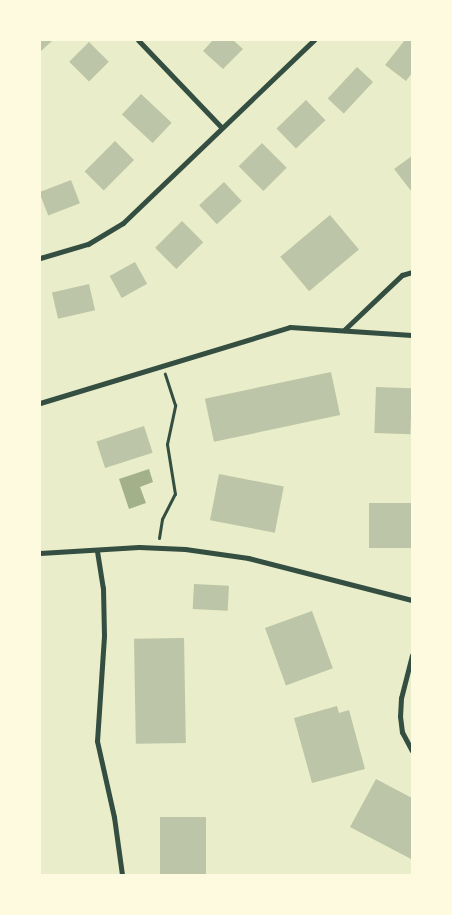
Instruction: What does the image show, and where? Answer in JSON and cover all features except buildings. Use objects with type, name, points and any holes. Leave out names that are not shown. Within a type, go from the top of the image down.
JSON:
[{"type":"street","points":[[138,40],[221,127]]},
{"type":"street","points":[[40,258],[88,244],[123,223],[221,127],[314,40]]},
{"type":"street","points":[[344,330],[402,276],[412,272]]},
{"type":"street","points":[[40,404],[290,327],[412,335]]},
{"type":"street","points":[[40,553],[157,548],[248,558],[412,600]]},
{"type":"street","points":[[97,551],[103,588],[104,636],[97,741],[114,817],[122,875]]},
{"type":"street","points":[[412,655],[401,698],[400,716],[402,732],[412,751]]},
{"type":"path","points":[[157,548],[162,518],[175,489],[167,444],[175,405],[162,366]]},
{"type":"shaded area","points":[[149,469],[153,482],[140,487],[146,503],[129,509],[119,479]]}]
